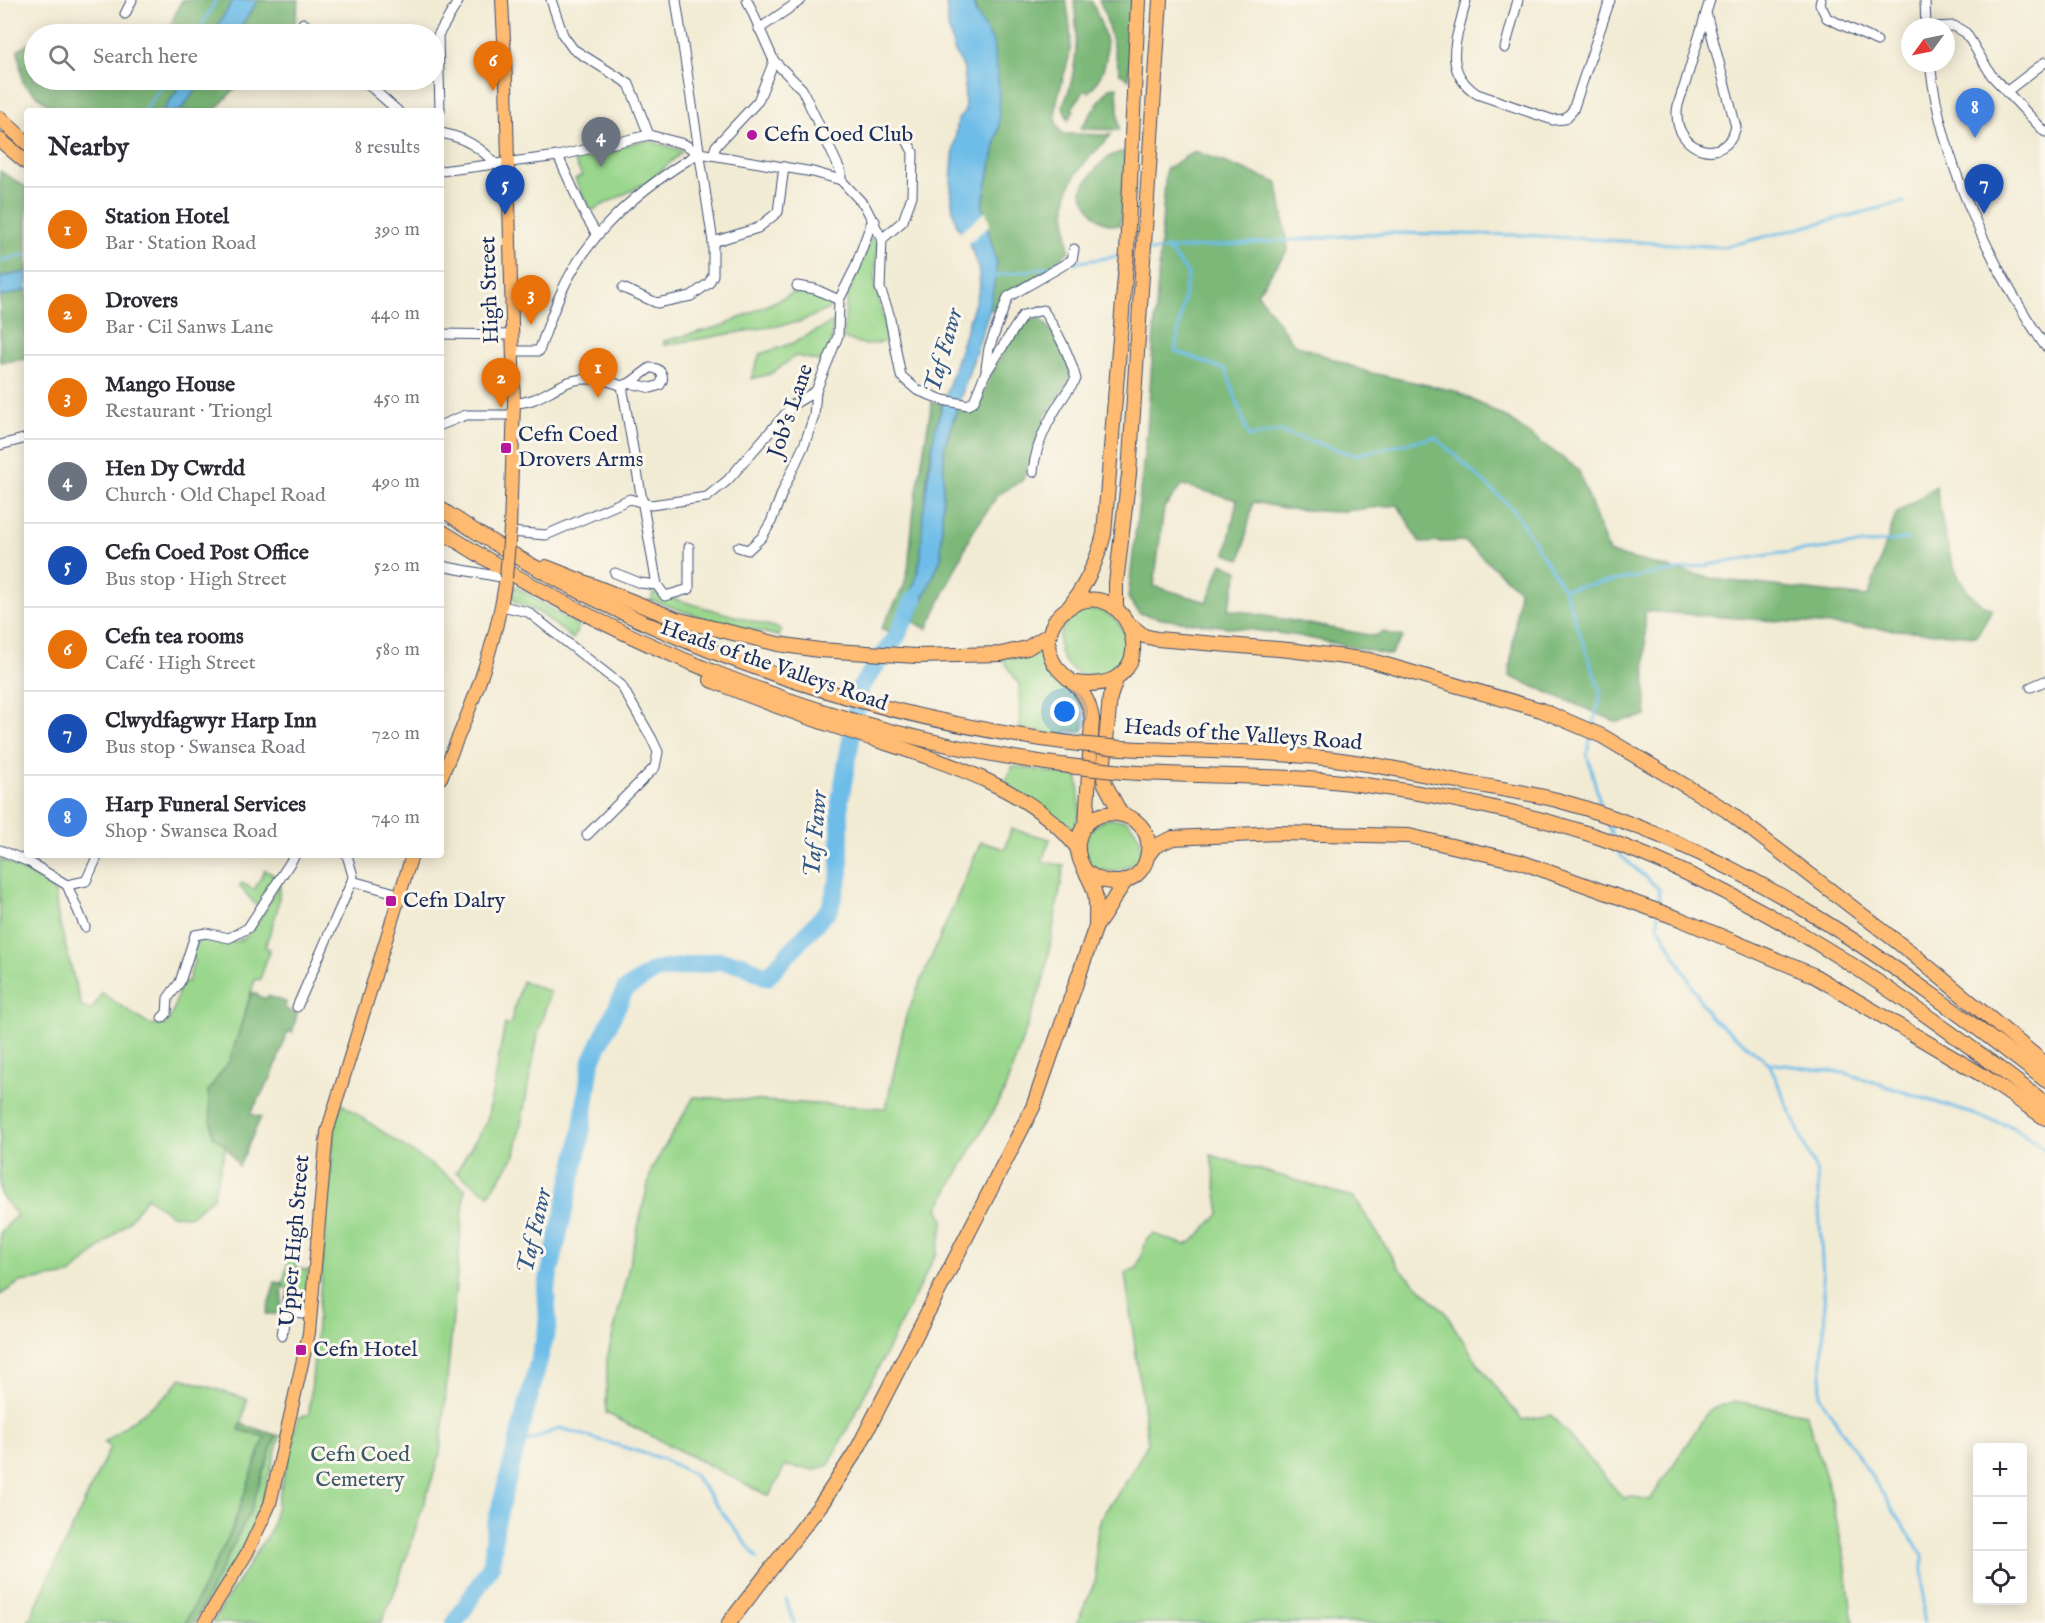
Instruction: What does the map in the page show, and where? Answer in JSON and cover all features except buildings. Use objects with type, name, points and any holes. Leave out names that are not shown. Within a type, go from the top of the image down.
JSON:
[{"type":"highway","points":[[532,567],[551,567],[676,620],[778,644],[859,654],[1001,654],[1027,648],[1050,634],[1061,613],[1070,606],[1087,582],[1098,557],[1104,534],[1135,131],[1138,0]]},
{"type":"highway","points":[[1116,609],[1160,0]]},
{"type":"highway","points":[[0,118],[24,140]]},
{"type":"highway","points":[[0,140],[24,160]]},
{"type":"highway","name":"Heads of the Valleys Road","points":[[444,511],[532,567],[636,621],[770,673],[929,717],[1019,736],[1078,744],[1121,748],[1282,754],[1348,760],[1556,800],[1658,836],[1743,875],[1824,920],[1935,995],[2045,1080]]},
{"type":"highway","name":"Heads of the Valleys Road","points":[[444,533],[568,606],[669,655],[681,667],[734,685],[871,724],[1014,759],[1077,767],[1123,772],[1349,783],[1456,801],[1562,826],[1614,842],[1731,894],[1888,986],[2045,1103]]},
{"type":"highway","points":[[1070,606],[1094,600],[1116,609],[1144,636],[1157,639],[1289,650],[1369,660],[1541,710],[1628,750],[1726,810],[1909,951],[2045,1065]]},
{"type":"highway","points":[[1121,814],[1105,784],[1103,773],[1110,697],[1117,677],[1127,666],[1133,653],[1134,638],[1129,624]]},
{"type":"highway","points":[[1050,634],[1052,660],[1059,671],[1076,683],[1086,694],[1092,720],[1086,825]]},
{"type":"highway","points":[[1076,683],[1094,686],[1117,677]]},
{"type":"highway","points":[[729,1623],[822,1503],[858,1448],[1033,1107],[1096,926],[1095,895],[1078,849],[1054,820],[1001,789],[896,746],[734,685]]},
{"type":"highway","points":[[1078,849],[1078,840],[1086,825],[1099,815],[1121,814],[1137,822],[1144,831],[1148,855]]},
{"type":"highway","points":[[1096,926],[1107,914],[1116,893],[1142,868],[1155,846],[1173,838],[1343,833],[1409,836],[1510,859],[1560,875],[1680,919],[1813,975],[1982,1075],[2045,1118]]},
{"type":"highway","points":[[1086,871],[1104,882],[1126,881]]},
{"type":"main road","name":"High Street","points":[[502,0],[502,164],[513,351],[514,409],[512,532],[505,578]]},
{"type":"main road","points":[[444,764],[482,679],[497,632],[505,578]]},
{"type":"main road","name":"Upper High Street","points":[[204,1623],[247,1553],[270,1504],[306,1350],[327,1132],[411,858]]},
{"type":"street","points":[[125,14],[132,0]]},
{"type":"street","points":[[444,25],[459,0]]},
{"type":"street","points":[[551,0],[563,35],[573,49],[629,84],[649,135]]},
{"type":"street","points":[[622,288],[646,300],[669,303],[691,296],[709,283],[713,275],[713,242],[676,0]]},
{"type":"street","points":[[747,0],[774,61],[802,89],[834,154],[841,172],[841,180]]},
{"type":"street","points":[[759,29],[801,0]]},
{"type":"street","points":[[1466,0],[1453,62],[1457,75],[1466,87],[1477,94],[1553,120],[1565,119],[1573,110],[1610,0]]},
{"type":"street","points":[[1505,48],[1518,0]]},
{"type":"street","points":[[1706,12],[1736,127],[1729,144],[1717,150],[1699,149],[1690,143],[1681,133],[1676,112],[1706,12],[1710,0]]},
{"type":"street","points":[[1821,0],[1827,18],[1877,41]]},
{"type":"street","points":[[1925,0],[1926,18]]},
{"type":"street","points":[[1955,26],[1961,29],[2006,92],[2045,132]]},
{"type":"street","points":[[713,155],[716,146],[758,101],[774,61]]},
{"type":"street","points":[[2006,92],[2045,62]]},
{"type":"street","points":[[1932,72],[1944,129],[1975,218],[1998,270],[2045,346]]},
{"type":"street","points":[[374,90],[395,108]]},
{"type":"street","points":[[438,90],[440,108]]},
{"type":"street","points":[[444,134],[457,136],[502,164]]},
{"type":"street","points":[[444,171],[558,156],[649,135],[684,144],[699,153],[784,167],[841,180],[874,221],[882,239],[880,288],[889,314],[901,376],[917,390],[943,400],[968,405],[974,401],[985,374],[1023,315],[1043,310],[1068,350],[1076,379],[1048,423],[1035,455],[1033,472]]},
{"type":"street","points":[[882,239],[898,228],[903,221],[912,196],[913,152],[904,135]]},
{"type":"street","points":[[513,351],[539,351],[563,287],[581,255],[597,235],[640,192],[699,153]]},
{"type":"street","points":[[558,156],[584,213],[597,235]]},
{"type":"street","points":[[713,242],[745,234],[778,212],[784,167]]},
{"type":"street","name":"Job's Lane","points":[[738,547],[748,550],[762,537],[771,522],[783,488],[805,442],[814,416],[816,391],[838,336],[839,300],[855,268],[868,229],[874,221]]},
{"type":"street","points":[[985,374],[989,348],[1008,297],[1072,260],[1074,249]]},
{"type":"street","points":[[797,286],[815,289],[839,300]]},
{"type":"street","points":[[444,334],[512,335]]},
{"type":"street","points":[[444,423],[466,415],[514,409],[536,400],[564,383],[608,380],[626,384],[657,585],[665,596],[689,589],[689,548]]},
{"type":"street","points":[[512,532],[546,535],[620,502],[630,500],[651,505],[707,496],[718,490],[794,404],[816,391]]},
{"type":"street","points":[[0,445],[24,439]]},
{"type":"street","points":[[444,567],[505,578]]},
{"type":"street","points":[[615,573],[640,583],[657,585]]},
{"type":"street","points":[[502,606],[528,612],[621,685],[658,752],[657,765],[587,835]]},
{"type":"street","points":[[2031,687],[2045,681]]},
{"type":"street","points":[[0,850],[28,862],[68,885],[85,927]]},
{"type":"street","points":[[68,885],[86,881],[97,858]]},
{"type":"street","points":[[162,1018],[167,1013],[168,998],[180,982],[195,935],[206,933],[229,938],[248,928],[293,858]]},
{"type":"street","points":[[297,1007],[352,881],[353,876],[348,858]]},
{"type":"street","points":[[352,881],[399,894]]},
{"type":"street","points":[[282,1336],[288,1292]]},
{"type":"street","points":[[286,1311],[310,1314]]},
{"type":"green space","points":[[182,0],[299,0],[295,24],[171,24]]},
{"type":"green space","points":[[974,0],[1066,0],[1071,45],[1056,107],[1058,127],[1063,134],[1111,135],[1082,167],[1069,188],[1066,210],[1069,251],[1044,272],[1001,298],[998,312],[990,309],[997,264],[982,207],[999,127]]},
{"type":"green space","points":[[1074,0],[1091,0],[1105,36],[1106,58],[1098,80],[1089,92],[1085,90],[1072,108],[1074,111],[1068,120],[1063,106],[1072,81],[1076,54]]},
{"type":"green space","points":[[1099,0],[1132,0],[1129,80],[1120,73]]},
{"type":"green space","points":[[24,46],[24,84],[23,83],[18,50]]},
{"type":"green space","points":[[1117,87],[1119,130],[1080,129],[1109,88]]},
{"type":"green space","points":[[31,90],[234,90],[217,108],[52,108]]},
{"type":"green space","points":[[650,141],[683,151],[648,182],[591,211],[575,179],[582,176],[573,158],[637,142]]},
{"type":"green space","points":[[1125,151],[1120,225],[1112,225],[1094,215],[1081,190],[1105,160]]},
{"type":"green space","points":[[1195,151],[1278,183],[1288,250],[1257,293],[1294,344],[1367,372],[1455,391],[1504,416],[1578,469],[1609,553],[1714,579],[1868,597],[1896,514],[1936,486],[1945,538],[1957,573],[1965,588],[1977,600],[1992,609],[1977,636],[1645,611],[1646,716],[1617,722],[1509,676],[1519,590],[1464,541],[1420,543],[1398,505],[1335,512],[1289,509],[1253,502],[1241,559],[1226,554],[1237,500],[1182,485],[1164,508],[1154,586],[1207,602],[1222,563],[1239,571],[1228,609],[1374,636],[1383,632],[1403,637],[1390,655],[1293,635],[1162,619],[1139,613],[1128,598],[1147,430],[1166,169]]},
{"type":"green space","points":[[0,171],[24,186],[24,273],[0,277]]},
{"type":"green space","points":[[874,232],[877,241],[875,286],[889,341],[866,345],[843,338],[847,297]]},
{"type":"green space","points":[[24,291],[24,359],[0,362],[0,297]]},
{"type":"green space","points":[[793,293],[813,293],[829,299],[831,305],[829,309],[799,322],[664,345],[664,341],[725,325]]},
{"type":"green space","points":[[1042,319],[1070,364],[1070,380],[1045,416],[1023,480],[999,494],[972,533],[927,629],[913,622],[941,558],[944,447],[959,408],[978,411],[997,362],[1018,330],[1027,320]]},
{"type":"green space","points":[[833,322],[831,345],[822,362],[796,356],[770,374],[751,379],[760,354],[793,343]]},
{"type":"green space","points":[[932,402],[942,403],[928,467],[921,557],[915,582],[892,632],[881,629],[904,586],[908,569],[914,508]]},
{"type":"green space","points":[[515,586],[579,626],[573,639],[540,613],[516,602],[512,593]]},
{"type":"green space","points":[[653,593],[781,629],[779,636],[712,621],[651,600]]},
{"type":"green space","points":[[1092,610],[1104,613],[1115,620],[1122,631],[1125,643],[1122,655],[1115,666],[1104,673],[1092,676],[1080,673],[1069,666],[1062,655],[1059,643],[1062,631],[1069,620],[1080,613]]},
{"type":"green space","points":[[1041,651],[1053,674],[1075,696],[1080,705],[1083,732],[1067,730],[1065,736],[1020,729],[1019,684],[1001,657],[1023,657]]},
{"type":"green space","points":[[1013,766],[1078,777],[1080,811],[1073,836],[1004,785]]},
{"type":"green space","points":[[1105,819],[1126,820],[1135,829],[1141,843],[1140,861],[1114,872],[1093,869],[1086,854],[1086,841],[1092,829]]},
{"type":"green space","points":[[1011,829],[1050,839],[1042,861],[1064,866],[1044,979],[1004,1092],[938,1208],[944,1220],[937,1252],[829,1465],[815,1470],[785,1466],[769,1496],[606,1413],[607,1359],[652,1168],[694,1097],[886,1108],[906,1016],[981,842],[1005,849]]},
{"type":"green space","points":[[0,859],[35,876],[55,893],[58,917],[81,1006],[91,1011],[102,993],[148,1024],[166,1025],[169,1021],[182,982],[188,982],[194,961],[190,955],[200,937],[228,942],[244,938],[257,924],[281,880],[277,911],[265,947],[270,949],[260,980],[255,979],[230,1060],[208,1091],[213,1136],[226,1146],[213,1197],[191,1216],[171,1215],[147,1197],[128,1222],[70,1275],[20,1282],[0,1295],[0,1233],[17,1215],[0,1194]]},
{"type":"green space","points":[[265,870],[276,877],[260,904],[256,905],[239,886],[242,883],[254,890]]},
{"type":"green space","points":[[522,981],[550,992],[538,1034],[515,1155],[489,1195],[456,1172],[487,1121],[505,1024],[510,1025]]},
{"type":"green space","points":[[252,992],[265,999],[268,996],[286,1002],[285,1009],[297,1014],[292,1033],[288,1031],[272,1076],[250,1114],[261,1117],[239,1166],[226,1146],[213,1136],[208,1091],[230,1060]]},
{"type":"green space","name":"Cefn Coed Cemetery","points":[[342,1104],[465,1188],[440,1455],[396,1588],[381,1623],[212,1623],[271,1529],[298,1418],[309,1414],[335,1124]]},
{"type":"green space","points":[[1211,1155],[1355,1198],[1399,1268],[1444,1311],[1478,1364],[1522,1420],[1551,1415],[1624,1499],[1629,1496],[1650,1500],[1709,1410],[1734,1401],[1806,1414],[1830,1490],[1845,1560],[1853,1623],[1077,1623],[1096,1579],[1095,1543],[1101,1517],[1126,1482],[1148,1443],[1125,1273],[1137,1268],[1147,1238],[1154,1234],[1185,1245],[1193,1241],[1220,1213]]},
{"type":"green space","points":[[291,1250],[297,1269],[308,1270],[306,1300],[299,1309],[291,1306],[292,1289],[285,1288],[283,1283]]},
{"type":"green space","points":[[275,1282],[283,1283],[281,1314],[266,1314]]},
{"type":"green space","points":[[181,1378],[247,1399],[240,1430],[265,1437],[231,1532],[185,1623],[28,1623],[110,1447],[104,1442],[168,1394]]},
{"type":"green space","points":[[241,1424],[276,1435],[250,1512],[194,1623],[185,1623],[231,1532],[265,1437],[239,1430]]},
{"type":"green space","points":[[276,1435],[280,1436],[254,1528],[227,1579],[197,1617],[250,1512]]},
{"type":"water","points":[[233,0],[258,0],[242,24],[219,24]]},
{"type":"water","points":[[946,0],[974,0],[974,9],[993,42],[999,87],[999,127],[982,207],[997,264],[990,309],[944,447],[941,558],[913,622],[899,617],[915,582],[921,557],[923,514],[935,429],[980,287],[976,259],[957,225],[953,209],[951,184],[958,119],[965,111],[964,69],[954,50],[948,26]]},
{"type":"water","points":[[177,90],[196,90],[182,108],[165,108]]},
{"type":"water","points":[[24,273],[24,291],[0,297],[0,277]]},
{"type":"pier","points":[[986,211],[990,225],[966,245],[958,234]]},
{"type":"waterway","points":[[203,24],[216,0]]},
{"type":"waterway","points":[[146,108],[159,90]]},
{"type":"waterway","points":[[1148,251],[1385,233],[1521,235],[1724,247],[1904,202]]},
{"type":"waterway","points":[[1167,247],[1188,274],[1175,351],[1226,370],[1249,437],[1279,431],[1354,455],[1435,437],[1512,508],[1564,589],[1601,693],[1593,726]]},
{"type":"waterway","points":[[0,261],[24,255]]},
{"type":"waterway","points":[[1074,263],[1124,255]]},
{"type":"waterway","points":[[994,276],[1055,266]]},
{"type":"waterway","points":[[1564,589],[1774,554],[1908,539]]},
{"type":"waterway","name":"Taf Fawr","points":[[455,1623],[492,1564],[495,1527],[548,1326],[546,1289],[580,1141],[591,1062],[625,990],[654,971],[718,961],[742,964],[767,977],[830,908],[840,874],[840,801],[860,688],[898,634],[914,599]]},
{"type":"waterway","points":[[1591,735],[1587,754],[1602,810]]},
{"type":"waterway","points":[[1607,822],[1613,838]]},
{"type":"waterway","points":[[1618,850],[1620,855],[1659,889],[1659,908]]},
{"type":"waterway","points":[[1658,915],[1658,925],[1709,1016],[1769,1063],[1845,1073],[2013,1127],[2045,1149]]},
{"type":"waterway","points":[[1769,1063],[1817,1173],[1825,1311],[1820,1397],[1923,1556],[1923,1623]]},
{"type":"waterway","points":[[517,1446],[560,1428],[663,1459],[693,1474],[757,1558]]},
{"type":"waterway","points":[[786,1600],[794,1623]]},
{"type":"place","name":"Cefn tea rooms","points":[[493,91]]},
{"type":"place","name":"Cefn Coed Club","points":[[752,135]]},
{"type":"place","name":"Harp Funeral Services","points":[[1975,138]]},
{"type":"place","name":"Hen Dy Cwrdd","points":[[601,167]]},
{"type":"place","name":"Clwydfagwyr Harp Inn","points":[[1984,214]]},
{"type":"place","name":"Cefn Coed Post Office","points":[[505,215]]},
{"type":"place","name":"Mango House","points":[[531,325]]},
{"type":"place","name":"Station Hotel","points":[[598,398]]},
{"type":"place","name":"Drovers","points":[[501,408]]},
{"type":"place","name":"Cefn Coed Drovers Arms","points":[[506,448]]},
{"type":"place","name":"Cefn Dalry","points":[[391,901]]},
{"type":"place","name":"Cefn Hotel","points":[[301,1350]]}]
